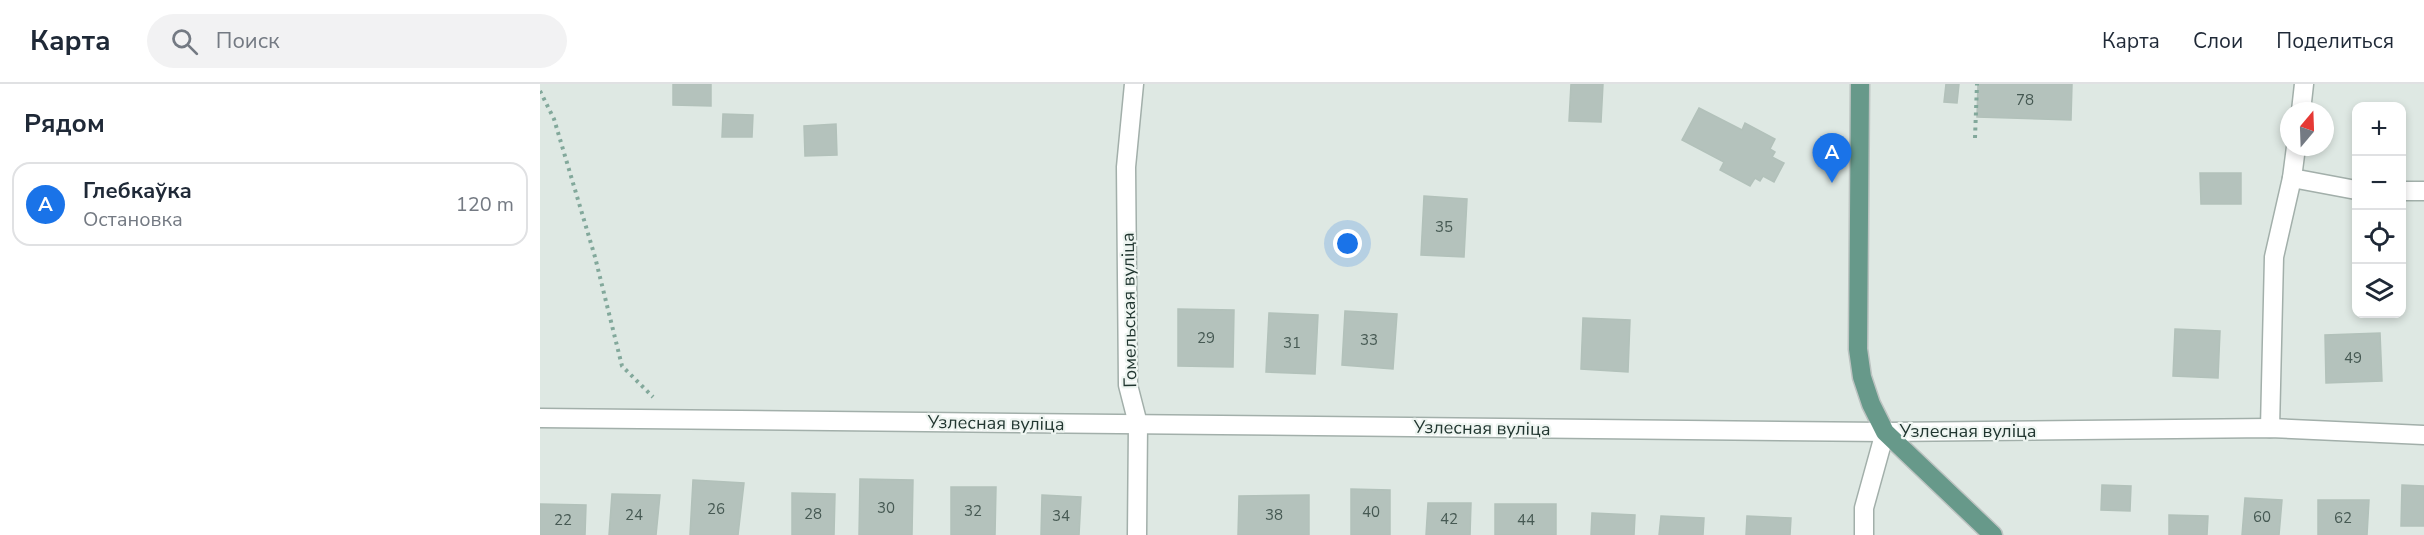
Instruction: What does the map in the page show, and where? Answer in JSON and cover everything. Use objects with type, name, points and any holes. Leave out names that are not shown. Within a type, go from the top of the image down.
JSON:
[{"type":"main road","points":[[1860,84],[1858,350],[1862,377],[1870,404],[1885,432],[1993,535]]},
{"type":"street","name":"Гомельская вуліца","points":[[1134,84],[1126,167],[1128,385],[1138,424],[1137,535]]},
{"type":"street","points":[[2302,102],[2304,84]]},
{"type":"street","points":[[2270,428],[2274,257],[2295,156]]},
{"type":"street","points":[[2292,178],[2352,189]]},
{"type":"street","points":[[2406,191],[2424,191]]},
{"type":"street","name":"Узлесная вуліца","points":[[540,418],[1885,432],[2270,428],[2424,435]]},
{"type":"street","points":[[1864,535],[1864,508],[1885,432]]},
{"type":"path","points":[[1975,138],[1977,84]]},
{"type":"path","points":[[540,91],[558,131],[595,257],[622,366],[675,419]]},
{"type":"building","points":[[673,84],[711,84],[711,106],[673,105]]},
{"type":"building","points":[[1571,84],[1603,84],[1601,122],[1569,121]]},
{"type":"building","points":[[1946,84],[1959,84],[1957,103],[1944,102]]},
{"type":"building","points":[[1978,84],[2072,84],[2071,120],[1977,117]]},
{"type":"building","points":[[1699,108],[1742,130],[1745,123],[1775,139],[1770,149],[1775,152],[1772,157],[1784,163],[1774,182],[1763,176],[1760,181],[1755,178],[1750,186],[1720,170],[1724,162],[1682,140]]},
{"type":"building","points":[[723,114],[753,115],[752,137],[722,137]]},
{"type":"building","points":[[836,124],[837,155],[805,156],[804,126]]},
{"type":"building","points":[[2200,173],[2241,173],[2241,204],[2201,204]]},
{"type":"building","points":[[1424,196],[1467,199],[1464,257],[1421,255]]},
{"type":"building","points":[[1178,309],[1234,310],[1233,367],[1178,366]]},
{"type":"building","points":[[1345,311],[1397,314],[1393,369],[1342,365]]},
{"type":"building","points":[[1269,313],[1318,315],[1315,374],[1266,372]]},
{"type":"building","points":[[1583,318],[1630,320],[1628,372],[1581,369]]},
{"type":"building","points":[[2175,329],[2220,331],[2218,378],[2173,376]]},
{"type":"building","points":[[2380,333],[2382,381],[2326,383],[2325,335]]},
{"type":"building","points":[[860,479],[913,480],[912,535],[859,535]]},
{"type":"building","points":[[693,480],[744,483],[738,535],[690,535]]},
{"type":"building","points":[[2102,485],[2131,486],[2130,511],[2101,510]]},
{"type":"building","points":[[2402,485],[2424,486],[2424,526],[2401,526]]},
{"type":"building","points":[[951,487],[996,487],[995,535],[951,535]]},
{"type":"building","points":[[1351,489],[1390,490],[1390,535],[1351,535]]},
{"type":"building","points":[[792,493],[835,494],[834,535],[792,535]]},
{"type":"building","points":[[612,494],[660,495],[656,535],[609,535]]},
{"type":"building","points":[[1042,495],[1081,497],[1079,535],[1041,535]]},
{"type":"building","points":[[1309,495],[1309,535],[1238,535],[1239,496]]},
{"type":"building","points":[[2245,498],[2282,500],[2279,535],[2242,535]]},
{"type":"building","points":[[2318,500],[2369,500],[2367,535],[2318,535]]},
{"type":"building","points":[[1428,503],[1471,503],[1470,535],[1426,535]]},
{"type":"building","points":[[540,504],[586,505],[585,535],[540,535]]},
{"type":"building","points":[[1495,504],[1556,504],[1556,535],[1495,535]]},
{"type":"building","points":[[1592,513],[1635,515],[1634,535],[1591,535]]},
{"type":"building","points":[[2169,515],[2208,516],[2207,535],[2169,535]]},
{"type":"building","points":[[1661,516],[1704,518],[1703,535],[1659,535]]},
{"type":"building","points":[[1747,516],[1791,518],[1790,535],[1746,535]]},
{"type":"place","name":"Глебкаўка","points":[[1832,183]]}]
